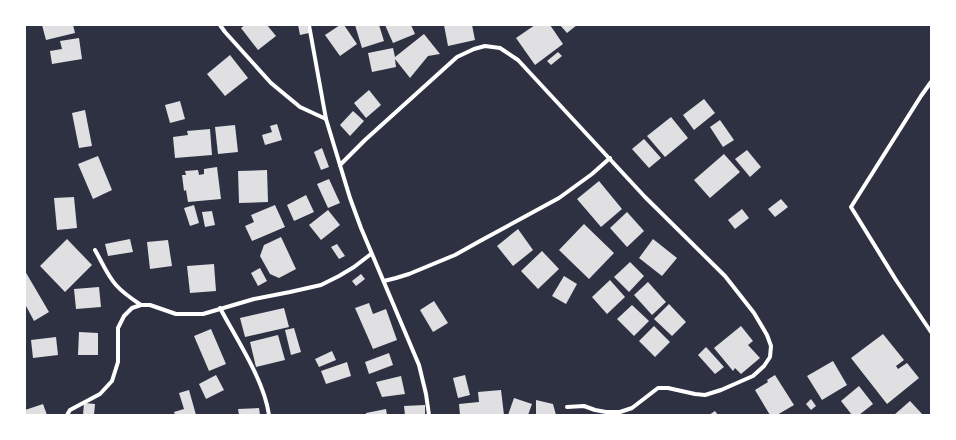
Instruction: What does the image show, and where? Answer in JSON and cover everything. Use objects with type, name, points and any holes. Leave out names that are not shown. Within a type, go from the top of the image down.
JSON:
[{"type":"street","points":[[220,25],[271,83],[300,107],[326,119]]},
{"type":"street","points":[[309,25],[326,119],[350,198],[371,254],[384,280],[419,365],[429,415]]},
{"type":"street","points":[[340,165],[365,140],[457,57],[474,49],[485,46],[500,48],[518,60],[645,197],[725,276],[754,313],[767,335],[771,346],[770,357],[764,366],[753,376],[721,390],[705,395],[668,388],[658,388],[632,408],[620,412],[606,412],[584,406],[567,407]]},
{"type":"street","points":[[931,82],[852,207],[896,280],[931,332]]},
{"type":"street","points":[[384,280],[409,274],[455,255],[559,198],[592,174],[610,158]]},
{"type":"street","points":[[95,250],[107,273],[116,285],[126,295],[141,305]]},
{"type":"street","points":[[67,415],[70,410],[100,394],[112,381],[118,362],[118,328],[124,316],[132,308],[141,305],[150,305],[176,314],[203,314],[254,299],[321,285],[354,267],[371,254]]},
{"type":"street","points":[[220,308],[257,376],[269,415]]},
{"type":"building","points":[[42,25],[73,25],[75,33],[46,40]]},
{"type":"building","points":[[245,25],[267,25],[276,36],[258,50],[241,28]]},
{"type":"building","points":[[298,25],[307,25],[309,33],[300,35]]},
{"type":"building","points":[[340,25],[344,25],[357,44],[340,56],[325,35]]},
{"type":"building","points":[[355,25],[379,25],[384,41],[362,48]]},
{"type":"building","points":[[385,25],[411,25],[415,34],[393,43]]},
{"type":"building","points":[[444,25],[472,25],[475,40],[448,46]]},
{"type":"building","points":[[535,25],[550,25],[563,44],[535,65],[516,38]]},
{"type":"building","points":[[560,25],[577,25],[567,33]]},
{"type":"building","points":[[424,34],[440,54],[428,56],[410,78],[395,59],[396,67],[372,72],[368,53],[393,48],[395,57]]},
{"type":"building","points":[[79,38],[82,59],[52,64],[50,51],[62,49],[60,41]]},
{"type":"building","points":[[558,52],[562,56],[551,65],[547,61]]},
{"type":"building","points":[[230,55],[248,78],[225,96],[207,74]]},
{"type":"building","points":[[369,90],[381,105],[366,118],[354,103]]},
{"type":"building","points":[[704,99],[715,113],[694,130],[683,115]]},
{"type":"building","points":[[180,101],[185,119],[170,123],[165,105]]},
{"type":"building","points":[[85,110],[92,146],[79,148],[72,113]]},
{"type":"building","points":[[353,111],[364,121],[350,136],[340,125]]},
{"type":"building","points":[[671,117],[688,138],[665,157],[647,136]]},
{"type":"building","points":[[720,120],[734,140],[723,147],[710,127]]},
{"type":"building","points":[[277,124],[282,140],[265,145],[262,135],[272,132],[270,126]]},
{"type":"building","points":[[235,125],[238,152],[218,154],[215,127]]},
{"type":"building","points":[[210,129],[212,155],[175,158],[173,137],[188,135],[187,131]]},
{"type":"building","points":[[644,139],[661,158],[649,168],[632,149]]},
{"type":"building","points":[[322,148],[329,167],[321,170],[314,152]]},
{"type":"building","points":[[747,150],[761,167],[750,177],[735,159]]},
{"type":"building","points":[[724,154],[740,172],[710,198],[694,180]]},
{"type":"building","points":[[98,156],[112,190],[93,199],[78,164]]},
{"type":"building","points":[[217,167],[221,199],[188,202],[186,190],[184,191],[182,175],[186,175],[185,171],[198,170],[199,175],[204,174],[204,169]]},
{"type":"building","points":[[267,170],[268,202],[239,203],[238,171]]},
{"type":"building","points":[[329,179],[340,203],[328,208],[317,184]]},
{"type":"building","points":[[599,181],[622,209],[601,227],[577,199]]},
{"type":"building","points":[[306,195],[314,212],[294,221],[287,205]]},
{"type":"building","points":[[74,197],[77,228],[57,230],[54,198]]},
{"type":"building","points":[[781,199],[788,207],[775,217],[768,209]]},
{"type":"building","points":[[194,205],[199,223],[190,226],[184,208]]},
{"type":"building","points":[[275,205],[285,227],[252,241],[245,226],[254,222],[251,215]]},
{"type":"building","points":[[742,209],[749,218],[735,229],[728,220]]},
{"type":"building","points":[[328,210],[340,225],[321,240],[309,225]]},
{"type":"building","points":[[212,211],[215,225],[205,227],[202,212]]},
{"type":"building","points":[[627,212],[644,231],[627,247],[610,228]]},
{"type":"building","points":[[584,224],[614,253],[589,279],[559,250]]},
{"type":"building","points":[[518,229],[533,250],[513,266],[497,246]]},
{"type":"building","points":[[281,237],[296,269],[279,278],[270,274],[260,256],[264,245]]},
{"type":"building","points":[[67,239],[92,265],[65,292],[40,266]]},
{"type":"building","points":[[130,239],[133,252],[108,256],[105,244]]},
{"type":"building","points":[[653,239],[677,258],[662,276],[639,258]]},
{"type":"building","points":[[168,240],[172,266],[150,269],[147,242]]},
{"type":"building","points":[[337,244],[345,256],[339,259],[331,247]]},
{"type":"building","points":[[542,251],[559,269],[538,289],[521,271]]},
{"type":"building","points":[[630,262],[644,276],[629,292],[614,277]]},
{"type":"building","points":[[214,264],[216,291],[190,293],[187,266]]},
{"type":"building","points":[[260,268],[267,281],[258,286],[251,273]]},
{"type":"building","points":[[25,271],[49,312],[34,321],[25,304]]},
{"type":"building","points":[[361,274],[365,279],[356,286],[352,281]]},
{"type":"building","points":[[564,276],[577,284],[566,304],[552,296]]},
{"type":"building","points":[[610,280],[625,297],[607,314],[592,297]]},
{"type":"building","points":[[648,282],[666,302],[652,315],[634,295]]},
{"type":"building","points":[[99,287],[101,307],[76,309],[74,289]]},
{"type":"building","points":[[434,301],[448,323],[433,332],[420,310]]},
{"type":"building","points":[[369,303],[373,314],[386,309],[397,340],[373,349],[355,308]]},
{"type":"building","points":[[669,304],[686,322],[672,336],[654,319]]},
{"type":"building","points":[[632,305],[649,321],[634,336],[617,319]]},
{"type":"building","points":[[284,308],[289,327],[245,337],[240,318]]},
{"type":"building","points":[[654,326],[670,342],[655,357],[639,341]]},
{"type":"building","points":[[741,326],[753,341],[748,345],[760,358],[741,374],[735,368],[733,371],[714,348]]},
{"type":"building","points":[[294,328],[301,352],[291,355],[285,330]]},
{"type":"building","points":[[211,329],[226,364],[209,371],[194,336]]},
{"type":"building","points":[[79,332],[98,333],[98,355],[78,355]]},
{"type":"building","points":[[883,334],[904,360],[896,366],[898,369],[907,363],[919,378],[887,404],[851,358]]},
{"type":"building","points":[[278,335],[285,360],[256,367],[250,342]]},
{"type":"building","points":[[56,337],[58,355],[33,358],[31,340]]},
{"type":"building","points":[[706,347],[724,367],[715,374],[698,355]]},
{"type":"building","points":[[332,351],[336,360],[319,367],[315,359]]},
{"type":"building","points":[[389,353],[393,365],[369,374],[365,362]]},
{"type":"building","points":[[833,361],[847,385],[822,400],[807,376]]},
{"type":"building","points":[[347,362],[351,376],[326,384],[321,371]]},
{"type":"building","points":[[216,375],[224,390],[206,399],[199,384]]},
{"type":"building","points":[[465,375],[470,395],[458,398],[453,378]]},
{"type":"building","points":[[775,375],[794,405],[777,415],[770,415],[755,390],[768,382],[767,380]]},
{"type":"building","points":[[401,376],[405,394],[382,397],[376,382]]},
{"type":"building","points":[[859,386],[873,404],[859,415],[852,415],[841,401]]},
{"type":"building","points":[[189,390],[196,415],[175,415],[174,412],[184,409],[179,393]]},
{"type":"building","points":[[501,390],[504,415],[460,415],[459,404],[479,402],[478,392]]},
{"type":"building","points":[[514,398],[532,404],[528,415],[508,415]]},
{"type":"building","points":[[811,399],[816,406],[811,410],[806,404]]},
{"type":"building","points":[[536,400],[553,404],[556,415],[536,415]]},
{"type":"building","points":[[910,401],[923,415],[894,415]]},
{"type":"building","points":[[84,403],[95,404],[94,415],[83,415]]},
{"type":"building","points":[[43,404],[47,415],[25,415],[25,410]]},
{"type":"building","points":[[425,405],[425,415],[405,415],[404,406]]},
{"type":"building","points":[[259,408],[260,415],[239,415],[238,409]]},
{"type":"building","points":[[386,409],[387,415],[366,415],[366,413]]},
{"type":"building","points":[[715,411],[718,415],[709,415]]}]
